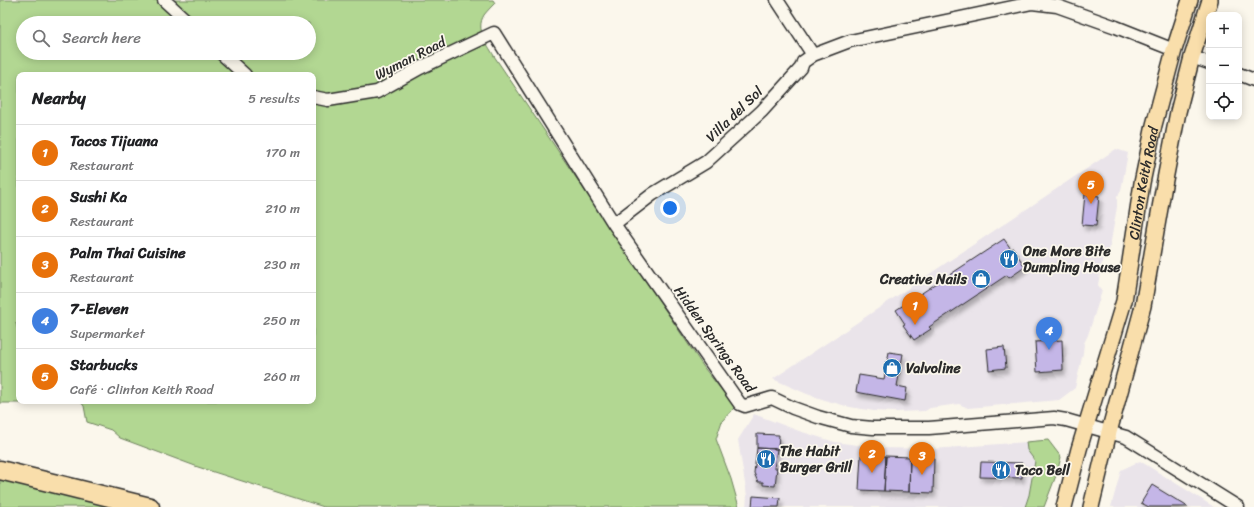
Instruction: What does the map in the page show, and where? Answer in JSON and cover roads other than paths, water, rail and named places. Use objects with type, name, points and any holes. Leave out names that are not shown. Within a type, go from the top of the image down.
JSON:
[{"type":"highway","points":[[0,470],[150,507]]},
{"type":"main road","name":"Clinton Keith Road","points":[[1064,507],[1124,301],[1142,183],[1154,125],[1174,50],[1190,0]]},
{"type":"main road","points":[[1192,57],[1189,55],[1187,47],[1188,36],[1200,0]]},
{"type":"main road","name":"Clinton Keith Road","points":[[1091,507],[1108,432],[1143,306],[1178,112],[1192,57],[1210,0]]},
{"type":"main road","points":[[1164,185],[1158,170],[1163,131],[1180,59],[1174,50]]},
{"type":"street","points":[[164,0],[182,16]]},
{"type":"street","points":[[777,0],[813,55],[850,41],[1032,3],[1057,6],[1174,50]]},
{"type":"street","name":"Wyman Road","points":[[316,98],[328,100],[377,92],[420,68],[494,33]]},
{"type":"street","name":"Hidden Springs Road","points":[[494,33],[614,224],[740,404],[745,406],[756,404],[772,398],[792,408],[818,417],[851,426],[873,428],[929,428],[1054,418],[1066,420],[1126,437],[1238,507]]},
{"type":"street","name":"Villa del Sol","points":[[614,224],[653,194],[706,162],[762,111],[801,68],[803,62],[813,55]]},
{"type":"street","points":[[1192,57],[1206,62]]},
{"type":"street","points":[[229,60],[242,72]]},
{"type":"street","points":[[1242,75],[1254,80]]},
{"type":"place","name":"Starbucks","points":[[1091,204]]},
{"type":"place","name":"One More Bite Dumpling House","points":[[1009,259]]},
{"type":"place","name":"Creative Nails","points":[[981,279]]},
{"type":"place","name":"Tacos Tijuana","points":[[915,325]]},
{"type":"place","name":"7-Eleven","points":[[1049,350]]},
{"type":"place","name":"Valvoline","points":[[892,368]]},
{"type":"place","name":"The Habit Burger Grill","points":[[766,459]]},
{"type":"place","name":"Taco Bell","points":[[1001,470]]},
{"type":"place","name":"Sushi Ka","points":[[872,473]]},
{"type":"place","name":"Palm Thai Cuisine","points":[[922,475]]}]
